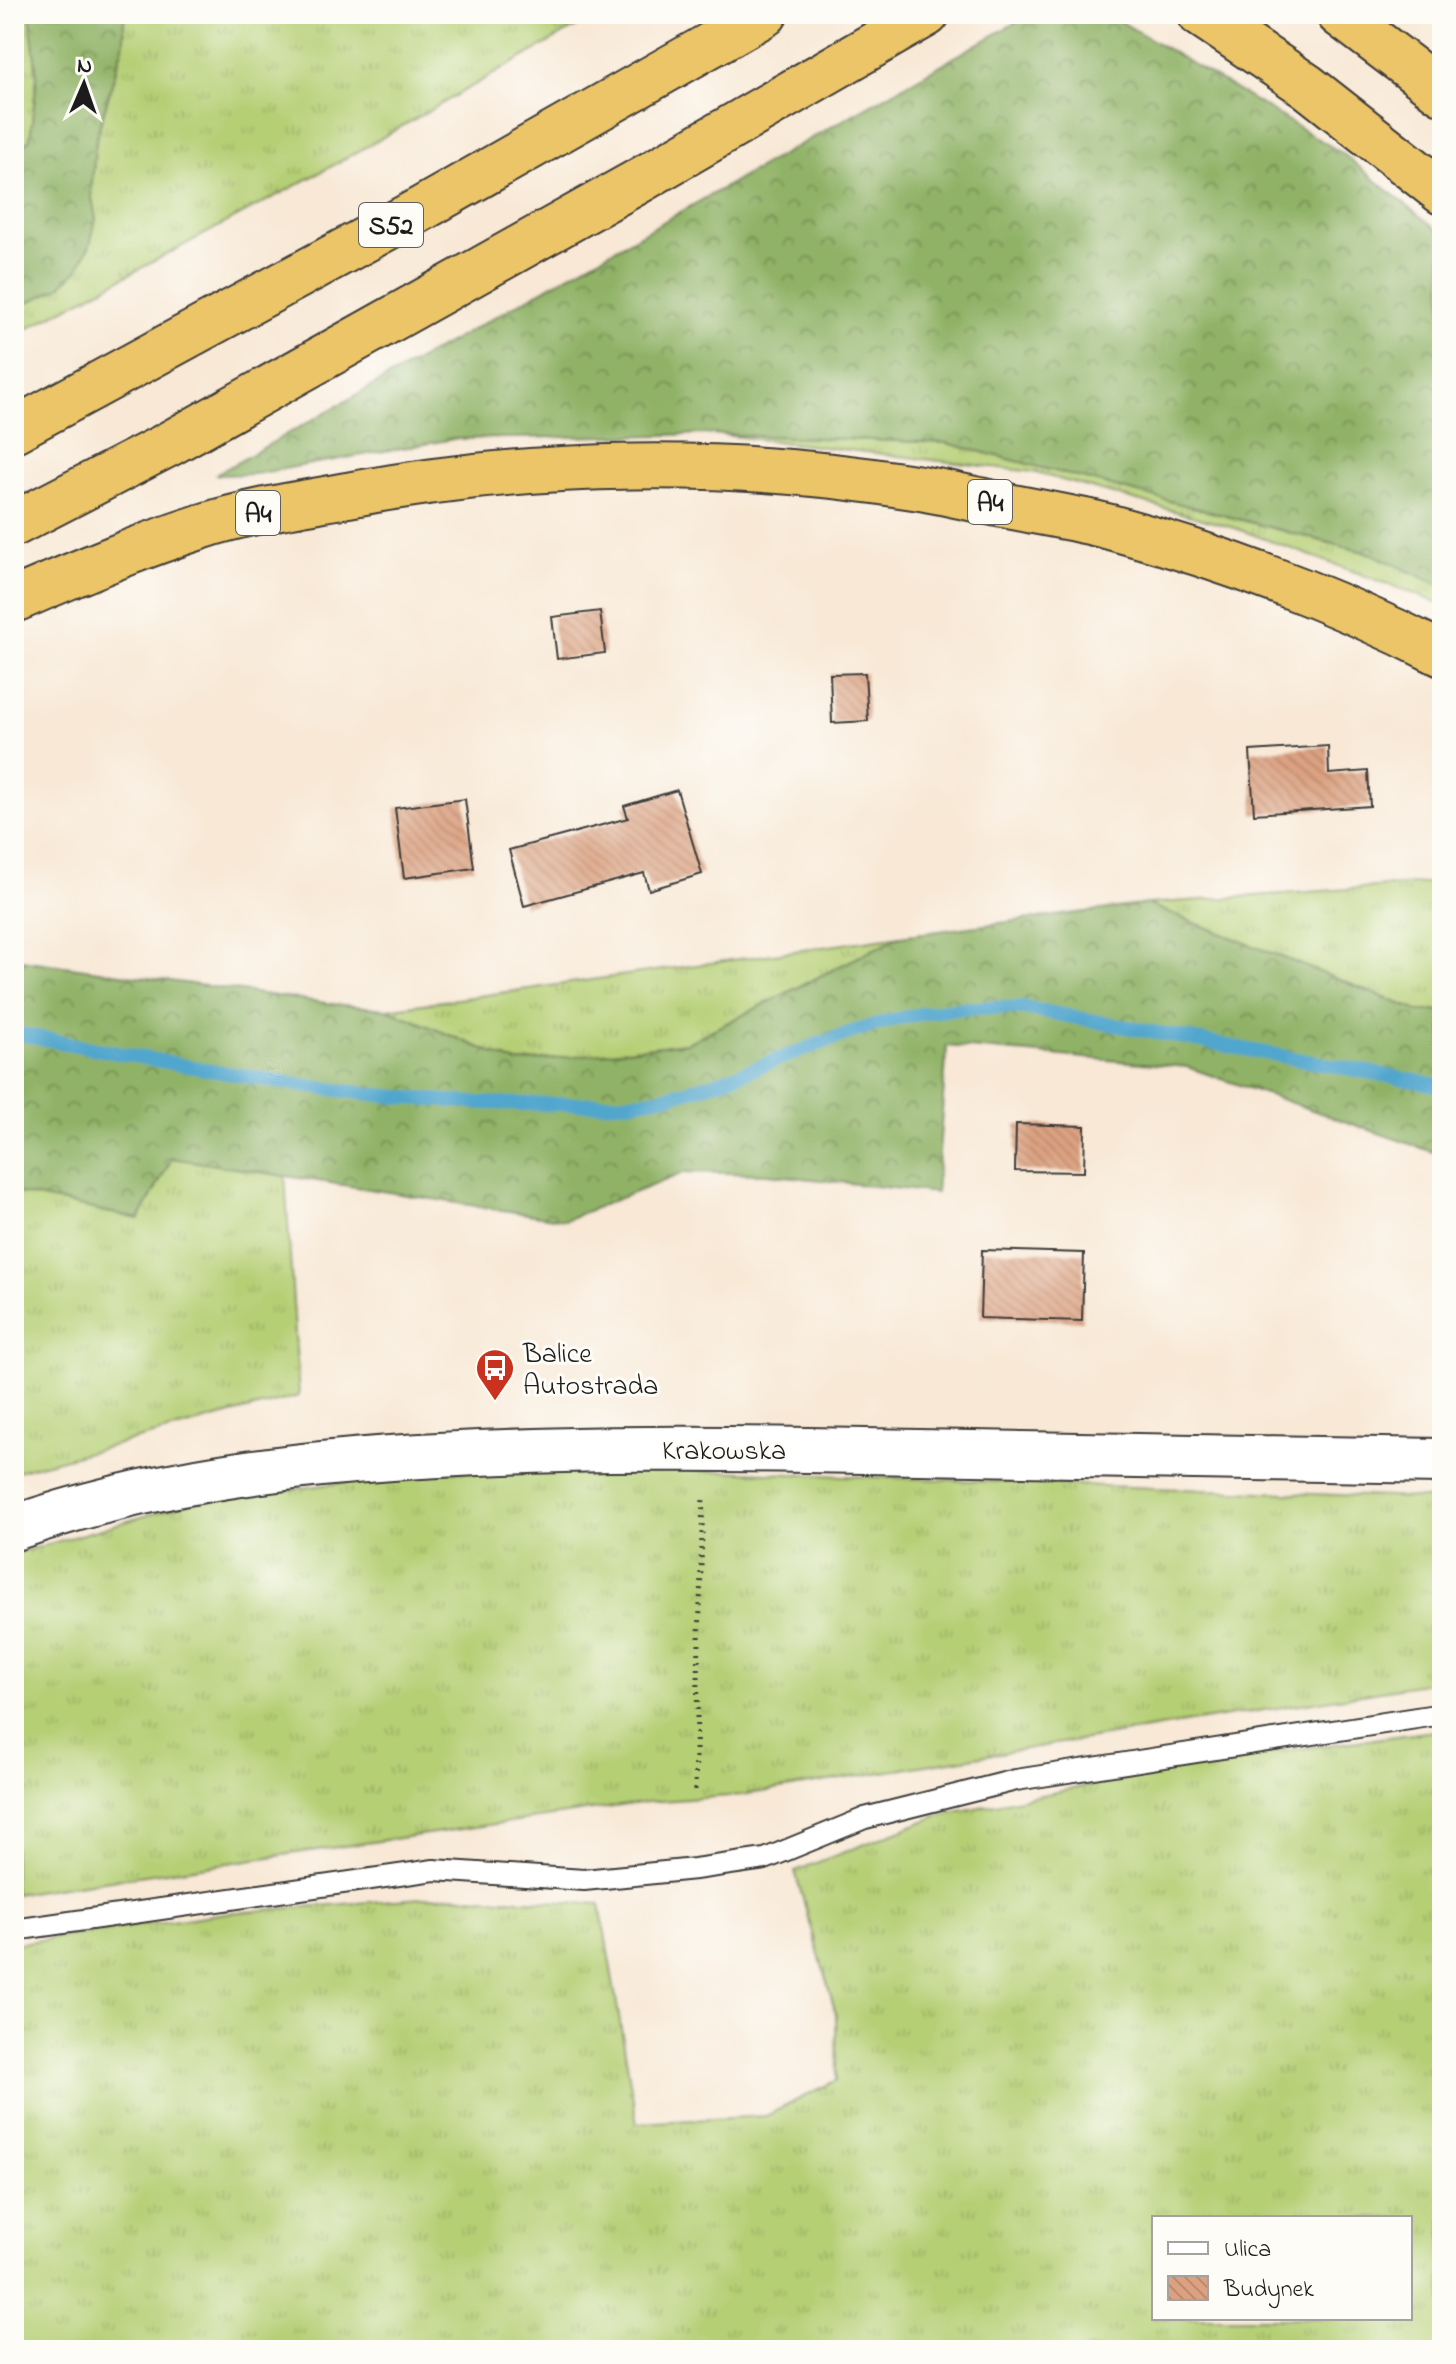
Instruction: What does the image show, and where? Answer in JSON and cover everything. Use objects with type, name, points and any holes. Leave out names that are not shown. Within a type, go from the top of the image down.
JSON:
[{"type":"highway","name":"S52","points":[[14,430],[388,227],[765,14]]},
{"type":"highway","points":[[14,524],[167,445],[624,190],[927,14]]},
{"type":"highway","points":[[1339,14],[1442,92]]},
{"type":"highway","points":[[1213,22],[1307,86],[1442,192]]},
{"type":"highway","name":"A4","points":[[14,600],[108,560],[203,526],[412,483],[514,473],[614,468],[736,468],[826,475],[915,487],[1107,526],[1213,557],[1317,595],[1442,654]]},
{"type":"street","name":"Krakowska","points":[[14,1528],[198,1479],[350,1460],[516,1451],[707,1447],[1442,1461]]},
{"type":"lane","points":[[14,1930],[434,1870],[584,1880],[765,1859],[865,1818],[1016,1780],[1442,1714]]},
{"type":"path","points":[[695,1790],[700,1539],[707,1447]]},
{"type":"green space","points":[[14,14],[30,14],[37,77],[30,139],[14,154]]},
{"type":"green space","points":[[30,14],[124,14],[124,42],[96,139],[91,193],[96,219],[90,245],[78,269],[59,288],[14,309],[14,154],[30,139],[37,77]]},
{"type":"green space","points":[[124,14],[599,14],[332,166],[14,336],[14,309],[59,288],[96,219],[91,193],[96,139],[124,42]]},
{"type":"green space","points":[[1031,14],[1108,14],[1342,153],[1442,234],[1442,586],[1372,554],[947,443],[714,434],[454,439],[255,474],[215,475]]},
{"type":"green space","points":[[714,434],[947,443],[1372,554],[1442,586],[1442,604],[1235,528],[1033,472]]},
{"type":"green space","points":[[1442,882],[1442,1011],[1418,1011],[1147,904]]},
{"type":"green space","points":[[1147,904],[1418,1011],[1442,1011],[1442,1155],[1187,1067],[947,1046],[936,1193],[767,1174],[686,1172],[565,1220],[172,1158],[139,1219],[14,1192],[14,959],[387,1009],[517,1063],[687,1043],[900,936]]},
{"type":"green space","points":[[900,936],[687,1043],[517,1063],[387,1009]]},
{"type":"green space","points":[[172,1158],[285,1176],[299,1396],[14,1472],[14,1192],[139,1218]]},
{"type":"green space","points":[[637,1468],[1442,1499],[1442,1681],[743,1795],[648,1802],[14,1894],[14,1554],[193,1502],[426,1472]]},
{"type":"green space","points":[[1442,1730],[1442,2350],[14,2350],[14,1944],[225,1913],[448,1896],[600,1904],[637,2123],[766,2116],[837,2080],[836,2014],[795,1871],[940,1815],[1224,1759]]},
{"type":"building","points":[[600,611],[605,653],[557,659],[552,617]]},
{"type":"building","points":[[865,673],[868,721],[832,723],[830,674]]},
{"type":"building","points":[[1328,746],[1329,774],[1368,771],[1370,806],[1254,814],[1250,751]]},
{"type":"building","points":[[677,790],[702,874],[649,890],[644,873],[524,906],[509,850],[628,818],[624,806]]},
{"type":"building","points":[[465,799],[474,868],[404,878],[395,808]]},
{"type":"building","points":[[1016,1124],[1085,1126],[1084,1172],[1015,1171]]},
{"type":"building","points":[[982,1250],[1084,1253],[1082,1321],[980,1318]]},
{"type":"waterway","points":[[14,1033],[343,1091],[475,1103],[600,1104],[643,1101],[721,1081],[846,1034],[910,1016],[968,1008],[1025,1008],[1442,1086]]},
{"type":"place","name":"Balice Autostrada","points":[[495,1402]]}]
